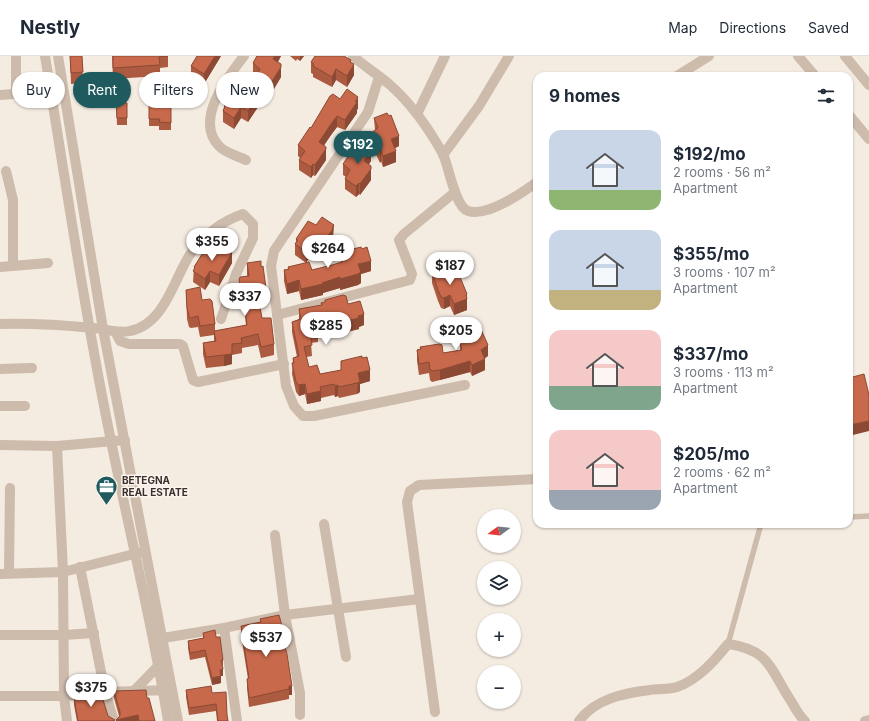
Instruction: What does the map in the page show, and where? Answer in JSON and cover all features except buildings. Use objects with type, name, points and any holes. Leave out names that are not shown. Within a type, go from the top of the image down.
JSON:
[{"type":"street","points":[[0,95],[14,94],[16,91],[16,56]]},
{"type":"street","points":[[45,56],[90,328],[111,441],[167,658],[168,721]]},
{"type":"street","points":[[58,56],[103,329],[125,440],[140,553],[158,665],[178,721]]},
{"type":"street","points":[[244,56],[215,102],[210,128],[212,137],[220,148],[246,160]]},
{"type":"street","points":[[353,56],[389,85],[417,114],[443,155],[455,192],[460,204],[466,211],[484,211],[506,202],[533,185]]},
{"type":"street","points":[[417,114],[445,56]]},
{"type":"street","points":[[443,155],[479,106],[509,56]]},
{"type":"street","points":[[683,72],[708,56]]},
{"type":"street","points":[[798,56],[812,72]]},
{"type":"street","points":[[845,56],[869,85]]},
{"type":"street","points":[[379,77],[368,112],[274,251],[271,266],[286,386],[294,406],[303,416],[314,416],[465,385]]},
{"type":"street","points":[[853,120],[869,139]]},
{"type":"street","points":[[6,171],[13,200],[13,266]]},
{"type":"street","points":[[277,315],[410,280],[412,274],[400,240],[404,234],[455,192]]},
{"type":"street","points":[[0,324],[33,323],[103,329],[116,333],[129,332],[146,326],[174,288],[190,255],[204,238],[228,219],[243,214],[253,224],[253,238],[236,274],[221,319]]},
{"type":"street","points":[[0,267],[48,263]]},
{"type":"street","points":[[116,333],[120,341],[129,344],[180,344],[183,346],[193,380],[198,382],[284,364]]},
{"type":"street","points":[[0,369],[32,368]]},
{"type":"street","points":[[0,406],[24,406]]},
{"type":"street","points":[[0,445],[57,446],[125,440]]},
{"type":"street","points":[[57,446],[63,572],[64,696],[67,721]]},
{"type":"street","points":[[435,712],[407,502],[410,491],[419,485],[533,479]]},
{"type":"street","points":[[10,488],[4,574],[63,572],[140,553]]},
{"type":"street","points":[[324,524],[346,657]]},
{"type":"street","points":[[275,535],[285,615],[300,693],[300,715]]},
{"type":"street","points":[[80,567],[105,692],[114,721]]},
{"type":"street","points":[[163,638],[224,628],[285,615],[419,599]]},
{"type":"street","points":[[224,628],[237,721]]},
{"type":"street","points":[[0,635],[64,635],[94,633]]},
{"type":"street","points":[[579,721],[587,711],[605,701],[642,691],[677,687],[700,674],[713,663],[728,644],[756,651],[773,670],[787,696],[805,721]]},
{"type":"street","points":[[134,691],[158,665],[167,658]]},
{"type":"street","points":[[0,696],[64,696],[105,692],[168,690]]},
{"type":"street","points":[[865,721],[869,720]]},
{"type":"lane","points":[[853,517],[869,516]]},
{"type":"lane","points":[[728,644],[760,528]]},
{"type":"place","name":"BETEGNA REAL ESTATE","points":[[107,506]]}]
